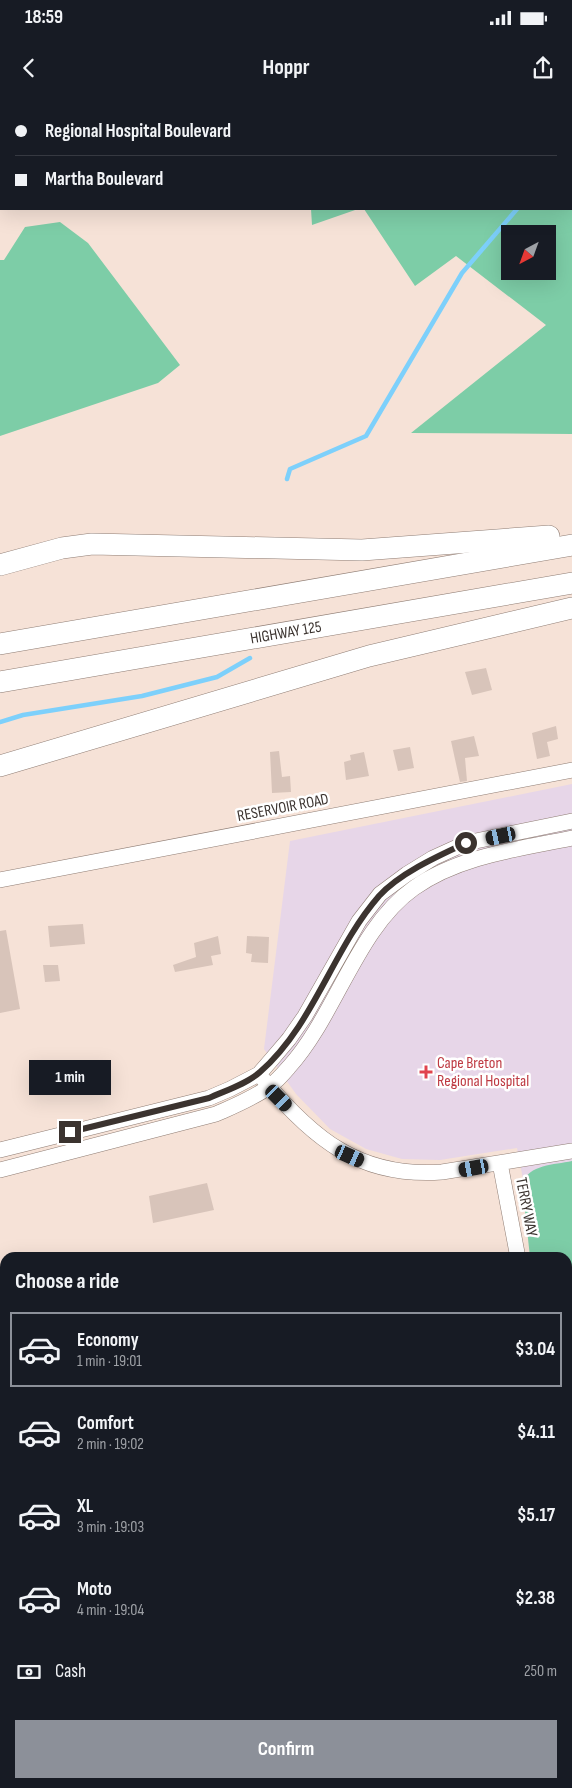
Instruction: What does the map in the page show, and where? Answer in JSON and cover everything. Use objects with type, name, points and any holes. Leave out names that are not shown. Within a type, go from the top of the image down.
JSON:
[{"type":"highway","points":[[0,565],[62,548],[92,544],[362,550],[572,535]]},
{"type":"highway","points":[[0,644],[572,545]]},
{"type":"highway","name":"HIGHWAY 125","points":[[0,682],[572,582]]},
{"type":"highway","points":[[0,766],[369,656],[572,608]]},
{"type":"street","name":"RESERVOIR ROAD","points":[[0,880],[572,770]]},
{"type":"street","points":[[0,1150],[209,1098],[259,1074],[289,1039],[305,1016],[359,921],[380,894],[420,866],[466,843],[572,821]]},
{"type":"street","points":[[0,1170],[216,1114],[242,1102],[269,1086],[299,1056],[384,916],[413,888],[452,867],[498,854],[572,838]]},
{"type":"street","points":[[259,1074],[298,1118],[322,1138],[343,1152],[367,1164],[385,1170],[422,1174],[461,1170],[572,1151]]},
{"type":"street","name":"TERRY WAY","points":[[500,1163],[517,1252]]},
{"type":"shaded area","name":"Cape Breton Regional Hospital","points":[[572,784],[572,1252],[537,1252],[517,1148],[440,1160],[402,1159],[366,1149],[330,1129],[296,1094],[264,1049],[290,841]]},
{"type":"green space","points":[[311,210],[355,210],[312,225]]},
{"type":"green space","points":[[365,210],[572,210],[572,434],[411,433],[546,325],[456,256],[415,286]]},
{"type":"green space","points":[[60,222],[88,243],[180,365],[158,383],[0,436],[0,260],[4,260],[25,227]]},
{"type":"green space","points":[[572,1161],[572,1252],[529,1252],[522,1184],[525,1177],[530,1173],[543,1166]]},
{"type":"building","points":[[486,668],[492,690],[472,695],[465,672]]},
{"type":"building","points":[[556,726],[558,739],[547,742],[550,756],[537,759],[532,733]]},
{"type":"building","points":[[474,736],[479,756],[465,758],[467,781],[460,782],[451,741]]},
{"type":"building","points":[[410,747],[414,768],[398,771],[393,750]]},
{"type":"building","points":[[279,751],[282,777],[290,776],[291,792],[272,793],[270,752]]},
{"type":"building","points":[[364,752],[369,776],[346,780],[344,762],[351,760],[350,755]]},
{"type":"building","points":[[83,924],[85,944],[50,947],[48,926]]},
{"type":"building","points":[[6,930],[20,1009],[0,1013],[0,931]]},
{"type":"building","points":[[218,936],[221,954],[211,956],[213,965],[175,972],[173,965],[196,957],[194,943]]},
{"type":"building","points":[[247,936],[269,937],[268,963],[251,962],[252,954],[246,953]]},
{"type":"building","points":[[43,965],[58,965],[60,981],[45,982]]},
{"type":"building","points":[[207,1183],[214,1210],[153,1223],[149,1196]]},
{"type":"waterway","points":[[287,479],[290,469],[366,436],[462,273],[516,210]]},
{"type":"waterway","points":[[0,722],[23,715],[142,696],[217,677],[250,658]]},
{"type":"place","name":"Cape Breton Regional Hospital","points":[[426,1072]]},
{"type":"route","points":[[70,1132],[209,1098],[259,1074],[289,1039],[305,1016],[359,921],[380,894],[433,858],[466,843]]}]
